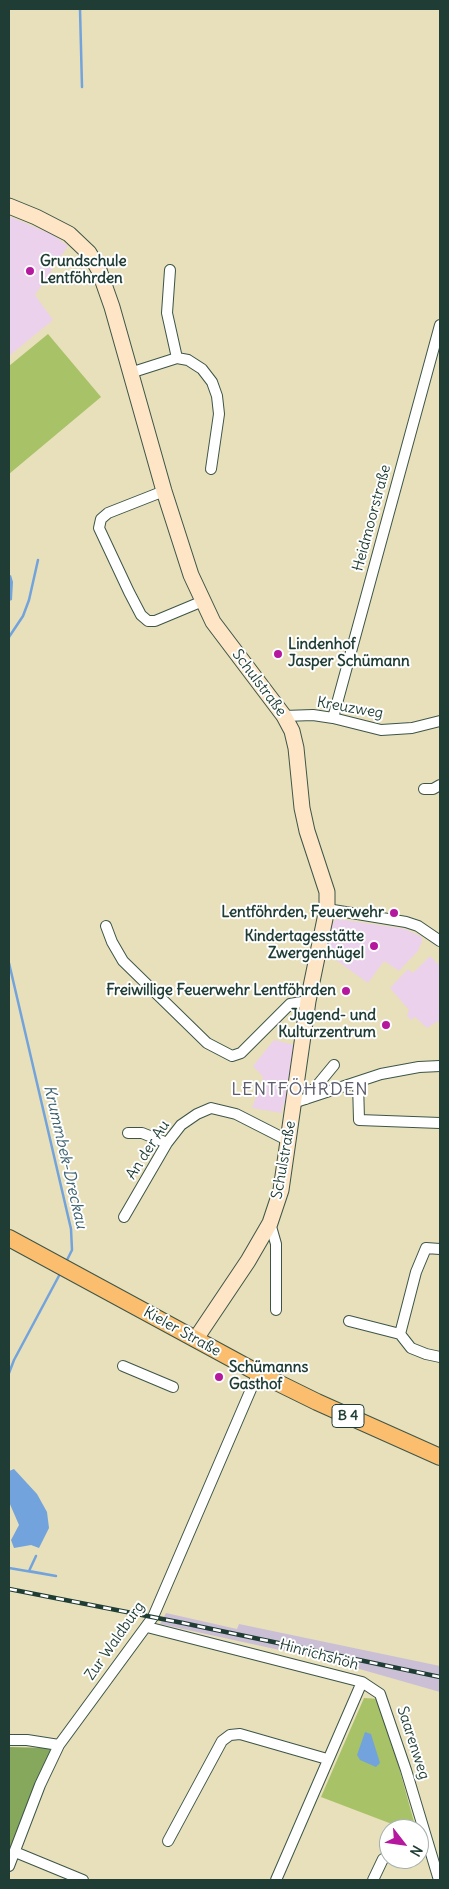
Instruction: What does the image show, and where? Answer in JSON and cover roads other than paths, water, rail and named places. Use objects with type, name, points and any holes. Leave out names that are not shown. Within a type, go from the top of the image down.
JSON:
[{"type":"main road","name":"Kieler Straße","points":[[9,1238],[258,1373],[317,1402],[440,1457]]},
{"type":"street","name":"Schulstraße","points":[[9,206],[69,234],[89,253],[104,283],[164,491],[191,576],[213,622],[284,716],[292,731],[296,748],[302,808],[307,831],[327,892],[327,909],[308,1001],[299,1101],[289,1141],[281,1190],[270,1224],[248,1261],[199,1334],[198,1340]]},
{"type":"street","points":[[170,270],[167,313],[177,358]]},
{"type":"street","name":"Heidmoorstraße","points":[[333,718],[440,325]]},
{"type":"street","points":[[130,373],[177,358],[188,360],[202,369],[212,382],[217,396],[219,414],[211,469]]},
{"type":"street","points":[[164,491],[108,513],[101,519],[99,528],[128,592],[141,615],[148,621],[155,621],[203,601]]},
{"type":"street","name":"Kreuzweg","points":[[284,716],[313,715],[381,730],[412,728],[440,721]]},
{"type":"street","points":[[424,788],[433,789],[440,786]]},
{"type":"street","points":[[327,909],[406,922],[418,926],[440,940]]},
{"type":"street","points":[[106,926],[112,942],[123,961],[207,1043],[232,1056],[241,1053],[290,1004],[308,1001]]},
{"type":"street","points":[[299,1101],[334,1065]]},
{"type":"street","points":[[299,1101],[381,1074],[419,1067],[440,1066]]},
{"type":"street","points":[[358,1082],[359,1120],[440,1123]]},
{"type":"street","name":"An der Au","points":[[124,1217],[167,1143],[181,1125],[210,1108],[236,1114],[289,1141]]},
{"type":"street","points":[[128,1133],[142,1133],[167,1143]]},
{"type":"street","points":[[270,1224],[276,1244],[276,1310]]},
{"type":"street","points":[[400,1334],[416,1272],[426,1248],[440,1249]]},
{"type":"street","points":[[349,1321],[400,1334],[411,1348],[440,1357]]},
{"type":"street","points":[[123,1366],[173,1387]]},
{"type":"street","name":"Zur Waldburg","points":[[9,1866],[40,1785],[59,1746],[153,1617],[258,1373]]},
{"type":"street","name":"Hinrichshöh","points":[[147,1627],[362,1682],[276,1880]]},
{"type":"street","name":"Saarenweg","points":[[362,1682],[380,1694],[383,1699],[406,1770],[417,1819]]},
{"type":"street","points":[[168,1841],[222,1741],[230,1735],[240,1734],[327,1759]]},
{"type":"street","points":[[9,1740],[28,1740],[59,1746]]},
{"type":"street","points":[[14,1852],[83,1880]]},
{"type":"street","name":"Saarenweg","points":[[429,1857],[439,1880]]},
{"type":"street","points":[[373,1880],[379,1867]]},
{"type":"water","points":[[11,575],[13,582],[12,600],[9,601],[9,576]]},
{"type":"water","points":[[14,1469],[37,1494],[47,1512],[49,1528],[39,1548],[31,1545],[14,1548],[11,1540],[19,1525],[9,1502],[9,1471]]},
{"type":"water","points":[[365,1732],[371,1734],[380,1763],[376,1767],[360,1760],[357,1755]]},
{"type":"waterway","points":[[80,9],[82,87]]},
{"type":"waterway","points":[[9,637],[23,616],[29,600],[38,560]]},
{"type":"waterway","name":"Krummbek-Dreckau","points":[[9,963],[71,1229],[72,1250],[66,1262]]},
{"type":"waterway","name":"Krummbek-Dreckau","points":[[9,1373],[14,1360],[61,1272]]},
{"type":"waterway","points":[[9,1568],[56,1576],[29,1571],[36,1556]]},
{"type":"railway","points":[[9,1589],[440,1677]]},
{"type":"place","name":"Grundschule Lentföhrden","points":[[30,271]]},
{"type":"place","name":"Lindenhof Jasper Schümann","points":[[278,654]]},
{"type":"place","name":"Lentföhrden, Feuerwehr","points":[[394,913]]},
{"type":"place","name":"Kindertagesstätte Zwergenhügel","points":[[374,946]]},
{"type":"place","name":"Freiwillige Feuerwehr Lentföhrden","points":[[346,991]]},
{"type":"place","name":"Jugend- und Kulturzentrum","points":[[386,1025]]},
{"type":"place","name":"Schümanns Gasthof","points":[[219,1377]]},
{"type":"district","name":"LENTFÖHRDEN","points":[[300,1090]]}]
